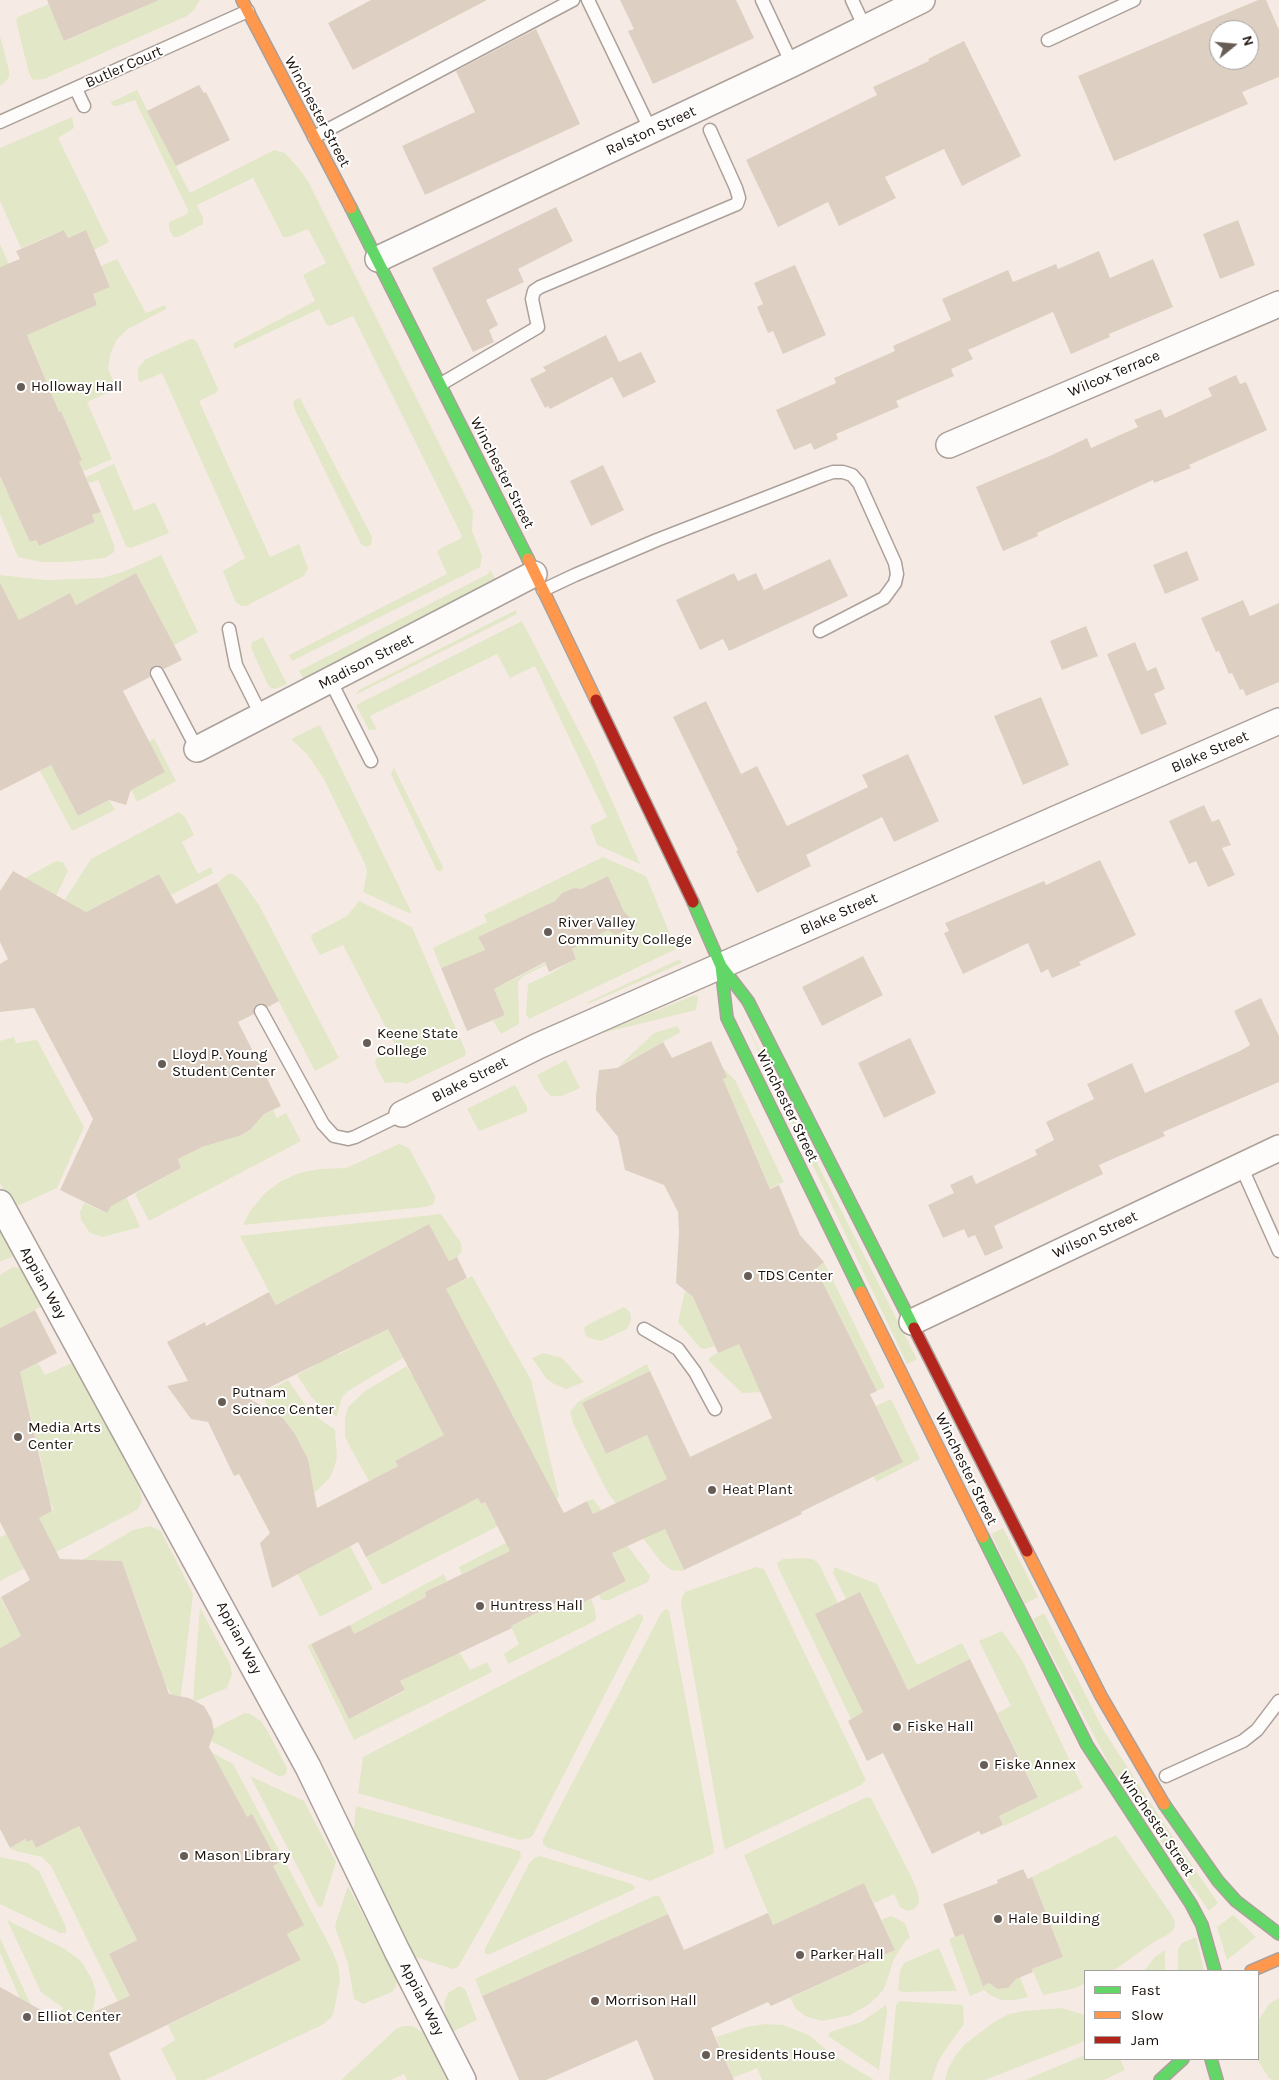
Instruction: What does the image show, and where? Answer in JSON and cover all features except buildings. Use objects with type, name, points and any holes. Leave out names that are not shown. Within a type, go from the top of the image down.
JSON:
[{"type":"street","name":"Ralston Street","points":[[378,259],[792,64],[922,0]]},
{"type":"street","name":"Winchester Street","points":[[245,6],[378,259],[441,384],[539,582],[700,917],[721,966],[748,1001],[1101,1696],[1158,1795],[1218,1881],[1236,1901],[1279,1934]]},
{"type":"street","name":"Wilcox Terrace","points":[[949,445],[1279,304]]},
{"type":"street","name":"Madison Street","points":[[197,749],[330,680],[539,582]]},
{"type":"street","name":"Blake Street","points":[[402,1114],[538,1046],[1279,721]]},
{"type":"street","name":"Winchester Street","points":[[721,966],[727,1018],[898,1367],[1086,1745],[1191,1904],[1202,1925],[1212,1952],[1215,1970]]},
{"type":"street","name":"Wilson Street","points":[[912,1322],[1279,1148]]},
{"type":"street","name":"Appian Way","points":[[0,1203],[308,1767],[397,1951],[463,2080]]},
{"type":"street","points":[[1253,1970],[1279,1959]]},
{"type":"street","points":[[1160,2080],[1182,2060]]},
{"type":"street","points":[[1212,2060],[1217,2080]]},
{"type":"lane","points":[[314,137],[573,0]]},
{"type":"lane","points":[[588,0],[651,131]]},
{"type":"lane","points":[[762,0],[792,64]]},
{"type":"lane","points":[[852,0],[865,28]]},
{"type":"lane","points":[[1048,40],[1134,0]]},
{"type":"lane","name":"Butler Court","points":[[0,122],[76,89],[245,6]]},
{"type":"lane","points":[[76,89],[84,106]]},
{"type":"lane","points":[[441,384],[538,327],[532,299],[534,291],[540,287],[737,204],[739,198],[736,188],[710,130]]},
{"type":"lane","points":[[539,582],[575,575],[656,540],[824,475],[843,472],[852,475],[859,483],[895,563],[895,583],[884,598],[820,631]]},
{"type":"lane","points":[[229,629],[236,664],[261,715]]},
{"type":"lane","points":[[157,673],[197,749]]},
{"type":"lane","points":[[330,680],[370,761]]},
{"type":"lane","points":[[261,1010],[324,1124],[334,1136],[348,1139],[355,1137],[402,1114]]},
{"type":"lane","points":[[1241,1166],[1279,1251]]},
{"type":"lane","points":[[644,1329],[678,1349],[695,1372],[716,1409]]},
{"type":"lane","points":[[1166,1776],[1243,1741],[1257,1730],[1279,1701]]},
{"type":"green space","points":[[140,0],[200,0],[194,10],[187,16],[44,79],[33,80],[29,73],[17,25],[16,20],[18,17],[49,4],[65,41],[143,7]]},
{"type":"green space","points":[[0,36],[9,70],[9,77],[0,86]]},
{"type":"green space","points":[[137,90],[190,193],[274,150],[285,153],[302,172],[473,511],[472,531],[482,556],[480,567],[292,661],[289,655],[447,574],[437,552],[462,536],[353,316],[330,326],[326,324],[319,309],[234,349],[234,343],[315,301],[303,275],[326,263],[308,229],[288,237],[283,237],[253,178],[197,205],[203,218],[203,224],[178,237],[173,237],[169,228],[169,222],[187,214],[188,210],[135,100],[117,106],[112,105],[111,102]]},
{"type":"green space","points":[[72,117],[74,128],[58,138],[109,242],[94,250],[86,230],[68,238],[64,230],[21,248],[0,201],[0,148]]},
{"type":"green space","points":[[0,244],[9,264],[0,267]]},
{"type":"green space","points":[[117,259],[146,313],[165,305],[166,309],[128,329],[117,339],[111,352],[108,368],[116,389],[87,402],[112,459],[75,475],[71,465],[82,460],[61,411],[49,416],[48,385],[28,337],[17,341],[44,315],[49,326],[97,305],[93,294],[110,286],[101,266]]},
{"type":"green space","points":[[193,339],[197,342],[218,389],[216,393],[199,401],[270,557],[299,544],[308,568],[304,576],[246,606],[241,606],[235,601],[223,571],[245,558],[162,373],[140,382],[138,379],[138,368],[146,359]]},
{"type":"green space","points":[[300,398],[372,537],[371,545],[366,547],[361,544],[295,410],[293,402]]},
{"type":"green space","points":[[114,464],[134,511],[155,502],[169,533],[131,548],[126,546],[98,480],[89,483],[86,477]]},
{"type":"green space","points":[[0,476],[7,492],[14,490],[13,502],[30,542],[36,540],[39,546],[95,522],[92,515],[101,512],[114,545],[114,552],[105,558],[68,562],[41,562],[18,557],[0,514]]},
{"type":"green space","points":[[161,555],[198,632],[174,645],[136,573],[76,605],[70,593],[19,620],[0,593],[0,575],[46,580],[102,578],[123,572]]},
{"type":"green space","points":[[490,570],[497,581],[304,679],[299,671],[488,574]]},
{"type":"green space","points":[[516,610],[517,614],[355,695],[359,690]]},
{"type":"green space","points":[[522,621],[593,758],[640,864],[597,845],[590,826],[607,817],[535,666],[510,678],[497,654],[370,716],[377,730],[369,730],[356,705]]},
{"type":"green space","points":[[263,637],[287,684],[275,689],[268,685],[251,648],[252,642]]},
{"type":"green space","points":[[320,725],[411,914],[363,892],[367,872],[365,864],[324,779],[307,754],[291,739]]},
{"type":"green space","points":[[154,738],[176,781],[137,802],[131,790],[149,742]]},
{"type":"green space","points":[[51,765],[78,816],[109,800],[115,810],[72,831],[40,771]]},
{"type":"green space","points":[[394,768],[443,867],[442,871],[436,869],[391,774]]},
{"type":"green space","points":[[179,812],[185,817],[194,835],[182,842],[198,874],[211,867],[213,873],[171,895],[159,874],[57,927],[51,921],[91,859]]},
{"type":"green space","points":[[603,857],[646,876],[676,949],[529,1019],[526,1014],[528,984],[550,974],[576,958],[572,949],[608,930],[614,934],[626,930],[629,925],[610,891],[614,889],[608,876],[581,889],[574,888],[562,893],[555,901],[478,937],[502,985],[545,963],[546,965],[522,977],[518,982],[519,1024],[501,1034],[493,1020],[505,1015],[478,953],[441,968],[433,948],[487,922],[484,915]]},
{"type":"green space","points":[[56,861],[63,862],[68,871],[56,896],[25,878]]},
{"type":"green space","points":[[228,874],[233,874],[242,881],[259,905],[339,1058],[315,1071],[217,883]]},
{"type":"green space","points":[[359,901],[412,927],[466,1052],[465,1056],[406,1084],[400,1082],[385,1083],[375,1064],[376,1059],[396,1047],[343,945],[320,955],[312,940],[311,935],[347,916]]},
{"type":"green space","points":[[680,959],[682,963],[588,1004],[588,1002]]},
{"type":"green space","points":[[695,995],[698,996],[696,1010],[598,1034]]},
{"type":"green space","points":[[740,1012],[917,1359],[907,1364]]},
{"type":"green space","points":[[677,1026],[681,1032],[619,1066],[654,1033]]},
{"type":"green space","points":[[14,1037],[16,1043],[37,1040],[84,1127],[57,1188],[13,1208],[0,1183],[0,1041]]},
{"type":"green space","points":[[566,1060],[580,1088],[562,1096],[551,1096],[544,1089],[537,1075]]},
{"type":"green space","points":[[721,1066],[735,1080],[784,1182],[770,1188],[723,1079]]},
{"type":"green space","points":[[515,1085],[527,1107],[527,1112],[479,1131],[467,1109]]},
{"type":"green space","points":[[273,1110],[277,1118],[286,1113],[301,1141],[149,1221],[135,1194],[181,1168],[178,1159],[202,1147],[242,1135],[251,1129],[264,1114]]},
{"type":"green space","points":[[399,1144],[409,1148],[435,1196],[434,1204],[425,1207],[243,1225],[250,1211],[265,1193],[281,1181],[300,1173],[319,1169],[346,1168]]},
{"type":"green space","points":[[121,1185],[140,1227],[103,1237],[90,1233],[81,1220],[80,1212],[84,1203],[107,1213]]},
{"type":"green space","points":[[441,1214],[461,1243],[462,1251],[457,1257],[449,1261],[429,1224],[276,1305],[240,1236]]},
{"type":"green space","points":[[0,1229],[18,1254],[0,1262]]},
{"type":"green space","points":[[824,1262],[885,1387],[877,1391],[816,1269]]},
{"type":"green space","points":[[13,1267],[22,1268],[44,1305],[0,1328],[0,1275]]},
{"type":"green space","points":[[472,1276],[531,1380],[559,1497],[523,1515],[446,1289]]},
{"type":"green space","points":[[685,1291],[693,1297],[715,1346],[704,1349],[700,1348],[678,1322]]},
{"type":"green space","points":[[624,1307],[630,1312],[631,1320],[627,1329],[601,1341],[589,1338],[585,1334],[584,1328],[587,1325]]},
{"type":"green space","points":[[390,1321],[402,1342],[396,1345],[403,1358],[348,1391],[342,1397],[337,1416],[328,1413],[312,1398],[297,1375],[314,1366],[308,1357],[335,1351],[338,1355],[368,1339],[365,1334]]},
{"type":"green space","points":[[739,1343],[761,1392],[742,1393],[708,1360],[711,1356]]},
{"type":"green space","points":[[543,1353],[562,1358],[584,1382],[566,1389],[554,1384],[547,1379],[532,1358]]},
{"type":"green space","points":[[74,1362],[140,1490],[142,1500],[138,1509],[133,1512],[0,1581],[0,1537],[6,1534],[12,1544],[39,1518],[54,1510],[43,1488],[47,1486],[24,1388],[17,1374],[38,1363],[45,1375]]},
{"type":"green space","points":[[647,1364],[650,1371],[582,1403],[606,1454],[647,1435],[685,1445],[695,1466],[665,1529],[683,1571],[671,1570],[661,1562],[608,1493],[573,1423],[570,1412],[578,1402]]},
{"type":"green space","points":[[407,1366],[411,1374],[415,1372],[449,1438],[423,1446],[395,1461],[398,1466],[369,1481],[345,1436],[345,1419],[348,1407],[365,1391]]},
{"type":"green space","points":[[288,1380],[311,1413],[335,1430],[337,1456],[335,1465],[330,1478],[314,1493],[308,1459],[295,1434],[283,1418],[270,1411],[262,1394]]},
{"type":"green space","points":[[891,1399],[920,1459],[876,1482],[874,1476],[903,1462],[876,1406]]},
{"type":"green space","points":[[478,1498],[481,1504],[485,1502],[495,1522],[510,1515],[512,1519],[382,1585],[366,1557]]},
{"type":"green space","points":[[593,1499],[650,1576],[648,1582],[609,1600],[601,1600],[599,1595],[626,1581],[587,1501]]},
{"type":"green space","points":[[546,1522],[551,1533],[482,1568],[481,1565],[462,1574],[459,1567]]},
{"type":"green space","points":[[150,1526],[161,1531],[193,1594],[181,1696],[172,1696],[163,1679],[140,1679],[160,1667],[122,1561],[82,1560],[133,1530]]},
{"type":"green space","points":[[1003,1528],[1038,1597],[1025,1604],[991,1534]]},
{"type":"green space","points":[[350,1546],[373,1589],[320,1617],[298,1574]]},
{"type":"green space","points":[[783,1559],[813,1559],[819,1564],[838,1603],[864,1713],[851,1719],[777,1563]]},
{"type":"green space","points":[[756,1567],[764,1569],[866,1780],[861,1785],[726,1849],[724,1847],[681,1604],[685,1592]]},
{"type":"green space","points":[[834,1567],[877,1584],[917,1665],[962,1643],[970,1659],[908,1690],[860,1593],[846,1599],[833,1573]]},
{"type":"green space","points":[[444,1574],[447,1581],[425,1592],[426,1597],[354,1634],[350,1625]]},
{"type":"green space","points":[[0,1597],[21,1636],[0,1648]]},
{"type":"green space","points":[[591,1599],[595,1610],[595,1621],[508,1664],[504,1654],[519,1644],[511,1626],[562,1600],[567,1611]]},
{"type":"green space","points":[[200,1608],[230,1664],[232,1674],[227,1688],[196,1701],[193,1700]]},
{"type":"green space","points":[[666,1609],[669,1611],[714,1850],[713,1854],[650,1881],[546,1847],[543,1844],[543,1839],[661,1613]]},
{"type":"green space","points":[[1044,1613],[1104,1731],[1218,1903],[1209,1911],[1111,1768],[1033,1619]]},
{"type":"green space","points":[[639,1614],[643,1616],[643,1620],[530,1838],[520,1840],[358,1793],[363,1757]]},
{"type":"green space","points":[[1002,1631],[1022,1660],[1083,1788],[1004,1826],[999,1816],[1038,1796],[997,1713],[1011,1706],[979,1641]]},
{"type":"green space","points":[[311,1644],[349,1719],[405,1691],[400,1681],[454,1654],[460,1653],[470,1670],[487,1662],[492,1672],[354,1740],[307,1645]]},
{"type":"green space","points":[[245,1713],[261,1721],[268,1732],[287,1768],[286,1774],[283,1776],[279,1776],[211,1741],[213,1729]]},
{"type":"green space","points":[[205,1749],[233,1764],[331,1948],[338,1965],[340,1980],[334,2011],[331,2018],[322,2025],[205,2080],[177,2080],[161,2049],[175,2040],[168,2025],[301,1960],[287,1934],[303,1925],[219,1766]]},
{"type":"green space","points":[[250,1776],[304,1801],[336,1862],[322,1907],[318,1906]]},
{"type":"green space","points":[[867,1797],[871,1798],[911,1876],[918,1893],[919,1903],[914,1909],[907,1911],[900,1907],[894,1894],[874,1903],[864,1884],[773,1925],[744,1855]]},
{"type":"green space","points":[[356,1806],[520,1851],[521,1857],[458,1967],[453,1969],[415,1957],[356,1840],[354,1827]]},
{"type":"green space","points":[[73,1815],[137,1940],[109,1954],[131,1996],[118,2002],[51,1866],[42,1857],[10,1848],[25,1839],[27,1842],[32,1840],[36,1848],[60,1836]]},
{"type":"green space","points":[[1116,1835],[1171,1914],[1175,1922],[1174,1929],[1119,1967],[1113,1970],[1084,1970],[1084,1984],[1076,1988],[1043,1995],[1032,1969],[1063,1957],[1032,1877]]},
{"type":"green space","points":[[540,1856],[632,1884],[635,1888],[490,1954],[485,1954],[485,1949],[529,1864],[534,1858]]},
{"type":"green space","points":[[0,1857],[28,1863],[39,1871],[66,1927],[66,1933],[60,1933],[0,1904]]},
{"type":"green space","points":[[348,1886],[397,1980],[396,1987],[392,1992],[363,2004],[354,1999],[348,1964],[335,1925]]},
{"type":"green space","points":[[656,1895],[660,1897],[668,1914],[482,1996],[475,1979]]},
{"type":"green space","points":[[1233,1915],[1256,1937],[1227,1960],[1217,1927]]},
{"type":"green space","points":[[891,1916],[905,1923],[910,1938],[906,1940],[894,1959],[884,1989],[877,1997],[868,2005],[850,2015],[822,2021],[805,2016],[796,2009],[790,1998],[895,1950],[881,1920]]},
{"type":"green space","points":[[7,1920],[65,1949],[81,1961],[92,1979],[96,1992],[91,2013],[60,2026],[56,2018],[63,2008],[41,1992]]},
{"type":"green space","points":[[963,1934],[983,1985],[989,1983],[997,1989],[1008,1988],[1019,1975],[1028,1997],[1015,2000],[1001,2000],[984,1990],[970,1996],[949,1939]]},
{"type":"green space","points":[[1196,1937],[1204,1970],[1178,1970],[1178,1950],[1182,1943]]},
{"type":"green space","points":[[0,1938],[31,2005],[24,2008],[0,1953]]},
{"type":"green space","points":[[939,1948],[957,1991],[901,1992],[898,1990],[900,1971],[904,1963]]},
{"type":"green space","points":[[1165,1950],[1165,1970],[1145,1970],[1155,1957]]},
{"type":"green space","points":[[459,1986],[465,1989],[477,2020],[454,2031],[446,2017],[444,2003],[448,1993]]},
{"type":"green space","points":[[1279,1998],[1279,2080],[1272,2080],[1268,2077],[1258,2060],[1259,2019],[1269,2004]]},
{"type":"green space","points":[[900,2001],[963,2005],[964,2024],[938,2062],[932,2080],[889,2080],[896,2005]]},
{"type":"green space","points":[[886,2005],[887,2012],[879,2070],[828,2036],[830,2032],[861,2022]]},
{"type":"green space","points":[[1062,2008],[1084,2015],[1084,2041],[985,2080],[945,2080],[955,2056],[965,2044],[994,2022],[1009,2014]]},
{"type":"green space","points":[[765,2024],[783,2025],[809,2035],[830,2053],[874,2080],[762,2080],[757,2068],[733,2078],[716,2037],[746,2027]]},
{"type":"green space","points":[[403,2026],[412,2026],[424,2033],[448,2080],[407,2080],[404,2074],[391,2080],[341,2080],[396,2029]]},
{"type":"green space","points":[[1084,2055],[1084,2060],[1120,2060],[1125,2070],[1104,2080],[1025,2080]]},
{"type":"traffic: fast","points":[[351,208],[528,559]]},
{"type":"traffic: fast","points":[[693,902],[721,966],[748,1001],[914,1328]]},
{"type":"traffic: fast","points":[[721,966],[727,1018],[861,1292]]},
{"type":"traffic: fast","points":[[983,1537],[1087,1745],[1191,1904],[1202,1925],[1215,1970]]},
{"type":"traffic: fast","points":[[1164,1804],[1218,1881],[1236,1901],[1279,1934]]},
{"type":"traffic: fast","points":[[1160,2080],[1182,2060]]},
{"type":"traffic: fast","points":[[1211,2060],[1217,2080]]},
{"type":"traffic: slow","points":[[242,0],[351,208]]},
{"type":"traffic: slow","points":[[528,559],[596,700]]},
{"type":"traffic: slow","points":[[861,1292],[983,1537]]},
{"type":"traffic: slow","points":[[1027,1551],[1101,1696],[1164,1804]]},
{"type":"traffic: slow","points":[[1253,1970],[1279,1959]]},
{"type":"traffic: jam","points":[[596,700],[693,902]]},
{"type":"traffic: jam","points":[[914,1328],[1027,1551]]},
{"type":"place","name":"Holloway Hall","points":[[21,387]]},
{"type":"place","name":"River Valley Community College","points":[[548,932]]},
{"type":"place","name":"Keene State College","points":[[367,1043]]},
{"type":"place","name":"Lloyd P. Young Student Center","points":[[162,1064]]},
{"type":"place","name":"TDS Center","points":[[748,1276]]},
{"type":"place","name":"Putnam Science Center","points":[[222,1402]]},
{"type":"place","name":"Media Arts Center","points":[[18,1437]]},
{"type":"place","name":"Heat Plant","points":[[712,1490]]},
{"type":"place","name":"Huntress Hall","points":[[480,1606]]},
{"type":"place","name":"Fiske Hall","points":[[897,1727]]},
{"type":"place","name":"Fiske Annex","points":[[984,1765]]},
{"type":"place","name":"Mason Library","points":[[184,1856]]},
{"type":"place","name":"Hale Building","points":[[998,1919]]},
{"type":"place","name":"Parker Hall","points":[[800,1955]]},
{"type":"place","name":"Morrison Hall","points":[[595,2001]]},
{"type":"place","name":"Elliot Center","points":[[27,2017]]},
{"type":"place","name":"Presidents House","points":[[706,2055]]}]
